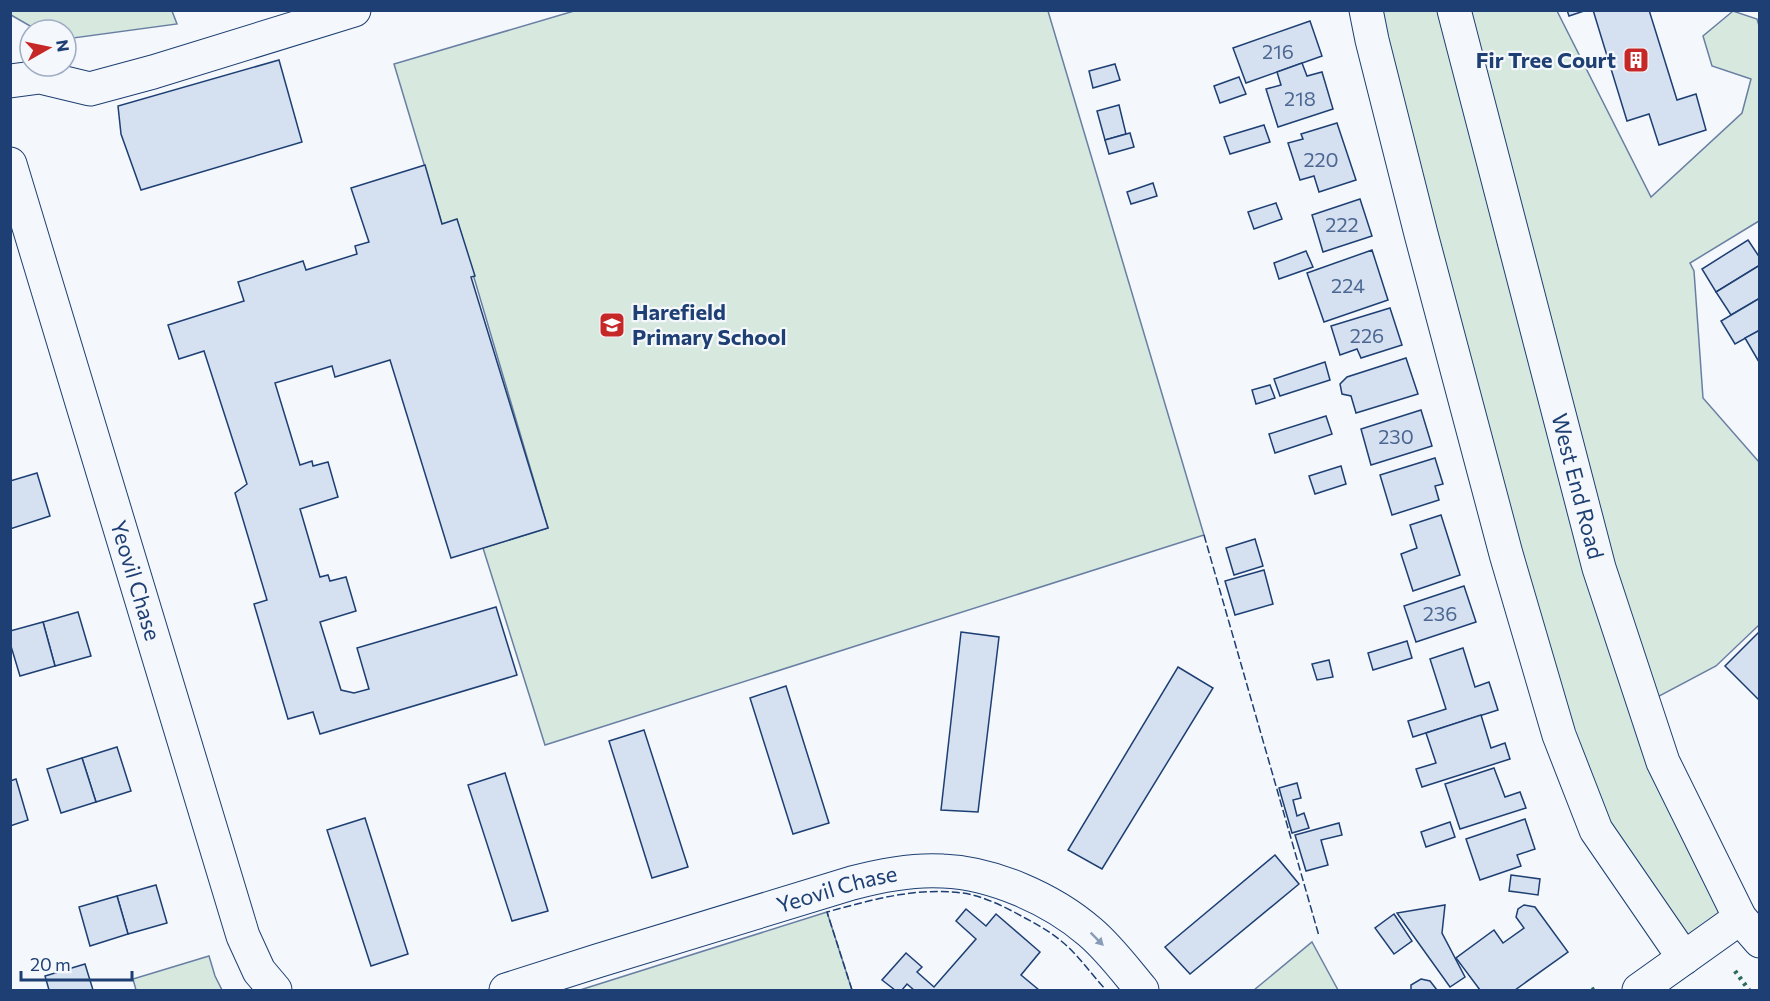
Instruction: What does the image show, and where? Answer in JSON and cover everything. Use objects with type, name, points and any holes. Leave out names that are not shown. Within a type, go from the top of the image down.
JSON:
[{"type":"street","points":[[10,81],[40,77],[90,89],[354,10]]},
{"type":"street","points":[[1366,10],[1420,234],[1503,543],[1559,735],[1596,830],[1684,958]]},
{"type":"street","name":"West End Road","points":[[1454,10],[1599,568],[1663,762],[1750,929]]},
{"type":"street","name":"Yeovil Chase","points":[[10,164],[243,936],[259,970],[275,990]]},
{"type":"street","name":"Yeovil Chase","points":[[506,990],[852,883],[887,874],[913,871],[944,871],[996,881],[1050,904],[1091,933],[1142,990]]},
{"type":"street","points":[[1639,990],[1684,958],[1750,929]]},
{"type":"shaded area","points":[[11,10],[172,11],[177,24],[78,37],[78,18],[18,19],[11,15]]},
{"type":"shaded area","name":"Harefield Primary School","points":[[574,11],[1048,11],[1204,535],[545,745],[483,548],[548,528],[457,220],[442,224],[394,64]]},
{"type":"shaded area","points":[[1366,11],[1557,11],[1651,197],[1742,113],[1751,79],[1712,66],[1703,36],[1733,11],[1757,19],[1760,29],[1759,221],[1690,263],[1694,271],[1703,398],[1759,462],[1759,625],[1716,666],[1644,704],[1740,918],[1684,958],[1596,830]]},
{"type":"shaded area","points":[[827,912],[852,990],[580,990]]},
{"type":"shaded area","points":[[1312,942],[1338,990],[1254,990]]},
{"type":"shaded area","points":[[209,956],[222,990],[136,990],[133,979]]},
{"type":"building","name":"Fir Tree Court","points":[[1567,10],[1587,10],[1569,16]]},
{"type":"building","name":"Fir Tree Court","points":[[1593,10],[1649,10],[1677,100],[1696,94],[1706,130],[1659,145],[1649,114],[1627,121]]},
{"type":"building","points":[[1310,21],[1322,56],[1246,83],[1233,48]]},
{"type":"building","points":[[279,60],[302,142],[141,190],[121,134],[118,106]]},
{"type":"building","points":[[1302,63],[1307,76],[1322,72],[1333,109],[1278,127],[1266,89],[1281,85],[1277,72]]},
{"type":"building","points":[[1115,64],[1120,80],[1093,88],[1089,71]]},
{"type":"building","points":[[1239,77],[1246,94],[1220,103],[1214,86]]},
{"type":"building","points":[[1119,105],[1126,134],[1105,140],[1097,111]]},
{"type":"building","points":[[1337,123],[1356,180],[1319,192],[1314,176],[1300,180],[1288,143],[1303,139],[1301,134]]},
{"type":"building","points":[[1264,125],[1270,142],[1230,154],[1224,137]]},
{"type":"building","points":[[1130,133],[1134,147],[1109,154],[1105,140]]},
{"type":"building","points":[[425,165],[442,224],[457,219],[475,276],[471,277],[548,528],[451,558],[390,360],[335,377],[332,366],[275,383],[300,465],[312,461],[313,466],[328,462],[338,497],[300,509],[320,577],[328,575],[330,581],[346,577],[356,611],[320,622],[341,690],[354,693],[369,689],[357,648],[496,607],[517,675],[320,734],[313,712],[288,719],[254,604],[267,600],[235,493],[247,484],[204,351],[179,359],[168,325],[244,301],[238,282],[303,261],[306,270],[357,254],[355,246],[369,242],[351,188]]},
{"type":"building","points":[[1153,183],[1157,196],[1131,204],[1127,192]]},
{"type":"building","points":[[1360,199],[1372,236],[1323,252],[1312,215]]},
{"type":"building","points":[[1276,203],[1282,219],[1254,229],[1248,212]]},
{"type":"building","points":[[1748,240],[1760,258],[1760,265],[1716,292],[1702,269]]},
{"type":"building","points":[[1372,250],[1388,300],[1324,322],[1307,273]]},
{"type":"building","points":[[1306,251],[1313,267],[1279,279],[1274,263]]},
{"type":"building","points":[[1760,265],[1760,298],[1731,315],[1716,292]]},
{"type":"building","points":[[1760,298],[1760,330],[1735,344],[1721,321]]},
{"type":"building","points":[[1390,308],[1402,345],[1361,358],[1357,349],[1340,355],[1331,326]]},
{"type":"building","points":[[1760,330],[1760,361],[1759,362],[1745,338]]},
{"type":"building","points":[[1406,358],[1418,394],[1356,413],[1351,396],[1342,394],[1340,384],[1347,377]]},
{"type":"building","points":[[1325,362],[1330,380],[1280,396],[1274,379]]},
{"type":"building","points":[[1270,385],[1275,398],[1256,404],[1252,390]]},
{"type":"building","points":[[1421,410],[1432,446],[1371,465],[1361,429]]},
{"type":"building","points":[[1326,416],[1332,434],[1275,453],[1269,434]]},
{"type":"building","points":[[1435,458],[1443,484],[1435,486],[1439,500],[1392,515],[1380,475]]},
{"type":"building","points":[[1341,466],[1346,484],[1315,494],[1309,476]]},
{"type":"building","points":[[37,473],[50,516],[10,529],[10,481]]},
{"type":"building","points":[[1441,515],[1460,575],[1413,591],[1401,554],[1417,548],[1410,525]]},
{"type":"building","points":[[1255,539],[1263,566],[1234,575],[1226,548]]},
{"type":"building","points":[[1264,570],[1273,604],[1235,615],[1225,581]]},
{"type":"building","points":[[1464,586],[1476,622],[1416,642],[1404,606]]},
{"type":"building","points":[[78,612],[91,656],[55,666],[43,622]]},
{"type":"building","points":[[43,622],[55,666],[20,676],[10,643],[10,631]]},
{"type":"building","points":[[1760,631],[1760,701],[1725,666]]},
{"type":"building","points":[[961,632],[999,637],[978,812],[941,810]]},
{"type":"building","points":[[1407,641],[1412,658],[1373,670],[1368,653]]},
{"type":"building","points":[[1463,648],[1475,687],[1489,682],[1498,710],[1413,737],[1408,721],[1446,709],[1430,659]]},
{"type":"building","points":[[1329,660],[1333,677],[1317,680],[1312,664]]},
{"type":"building","points":[[1178,667],[1213,688],[1102,869],[1068,850]]},
{"type":"building","points":[[786,686],[829,823],[793,834],[750,698]]},
{"type":"building","points":[[1481,715],[1491,748],[1505,743],[1510,759],[1422,787],[1416,769],[1436,763],[1426,733]]},
{"type":"building","points":[[644,730],[688,867],[652,878],[609,741]]},
{"type":"building","points":[[117,747],[131,791],[96,802],[82,758]]},
{"type":"building","points":[[82,758],[96,802],[61,813],[47,769]]},
{"type":"building","points":[[1494,768],[1505,797],[1520,792],[1526,808],[1460,829],[1445,784]]},
{"type":"building","points":[[505,773],[548,911],[512,921],[468,785]]},
{"type":"building","points":[[16,779],[28,820],[10,826],[10,781]]},
{"type":"building","points":[[1297,783],[1301,798],[1293,800],[1297,816],[1304,813],[1309,828],[1292,833],[1279,788]]},
{"type":"building","points":[[365,818],[408,954],[371,966],[327,830]]},
{"type":"building","points":[[1525,819],[1535,849],[1517,855],[1521,866],[1480,880],[1466,839]]},
{"type":"building","points":[[1450,822],[1455,837],[1426,847],[1421,832]]},
{"type":"building","points":[[1339,823],[1342,835],[1321,840],[1328,865],[1306,871],[1295,835]]},
{"type":"building","points":[[1275,855],[1299,884],[1190,974],[1165,947]]},
{"type":"building","points":[[1511,875],[1540,879],[1538,895],[1509,891]]},
{"type":"building","points":[[156,885],[167,923],[128,934],[117,896]]},
{"type":"building","points":[[117,896],[128,934],[90,946],[79,907]]},
{"type":"building","points":[[1445,905],[1442,933],[1465,977],[1450,987],[1397,913]]},
{"type":"building","points":[[1524,905],[1535,907],[1568,952],[1515,990],[1480,990],[1456,958],[1494,930],[1503,943],[1524,928],[1516,917],[1518,909]]},
{"type":"building","points":[[966,909],[986,926],[996,914],[1040,952],[1021,975],[1039,990],[914,990],[907,984],[902,990],[895,990],[882,980],[906,953],[922,967],[917,972],[934,987],[976,939],[956,921]]},
{"type":"building","points":[[1394,914],[1412,941],[1394,954],[1375,928]]},
{"type":"building","points":[[85,964],[93,990],[49,990],[45,976]]},
{"type":"building","points":[[1421,979],[1430,981],[1437,990],[1411,990],[1411,985]]},
{"type":"hedge","points":[[1735,971],[1749,990]]},
{"type":"hedge","points":[[1592,990],[1596,988]]},
{"type":"fence","points":[[1204,535],[1319,936]]},
{"type":"fence","points":[[852,990],[827,912],[893,896],[927,892],[970,894],[1010,910],[1041,927],[1067,946],[1106,990]]},
{"type":"place","name":"Fir Tree Court","points":[[1636,60]]},
{"type":"place","name":"Harefield Primary School","points":[[612,325]]}]
